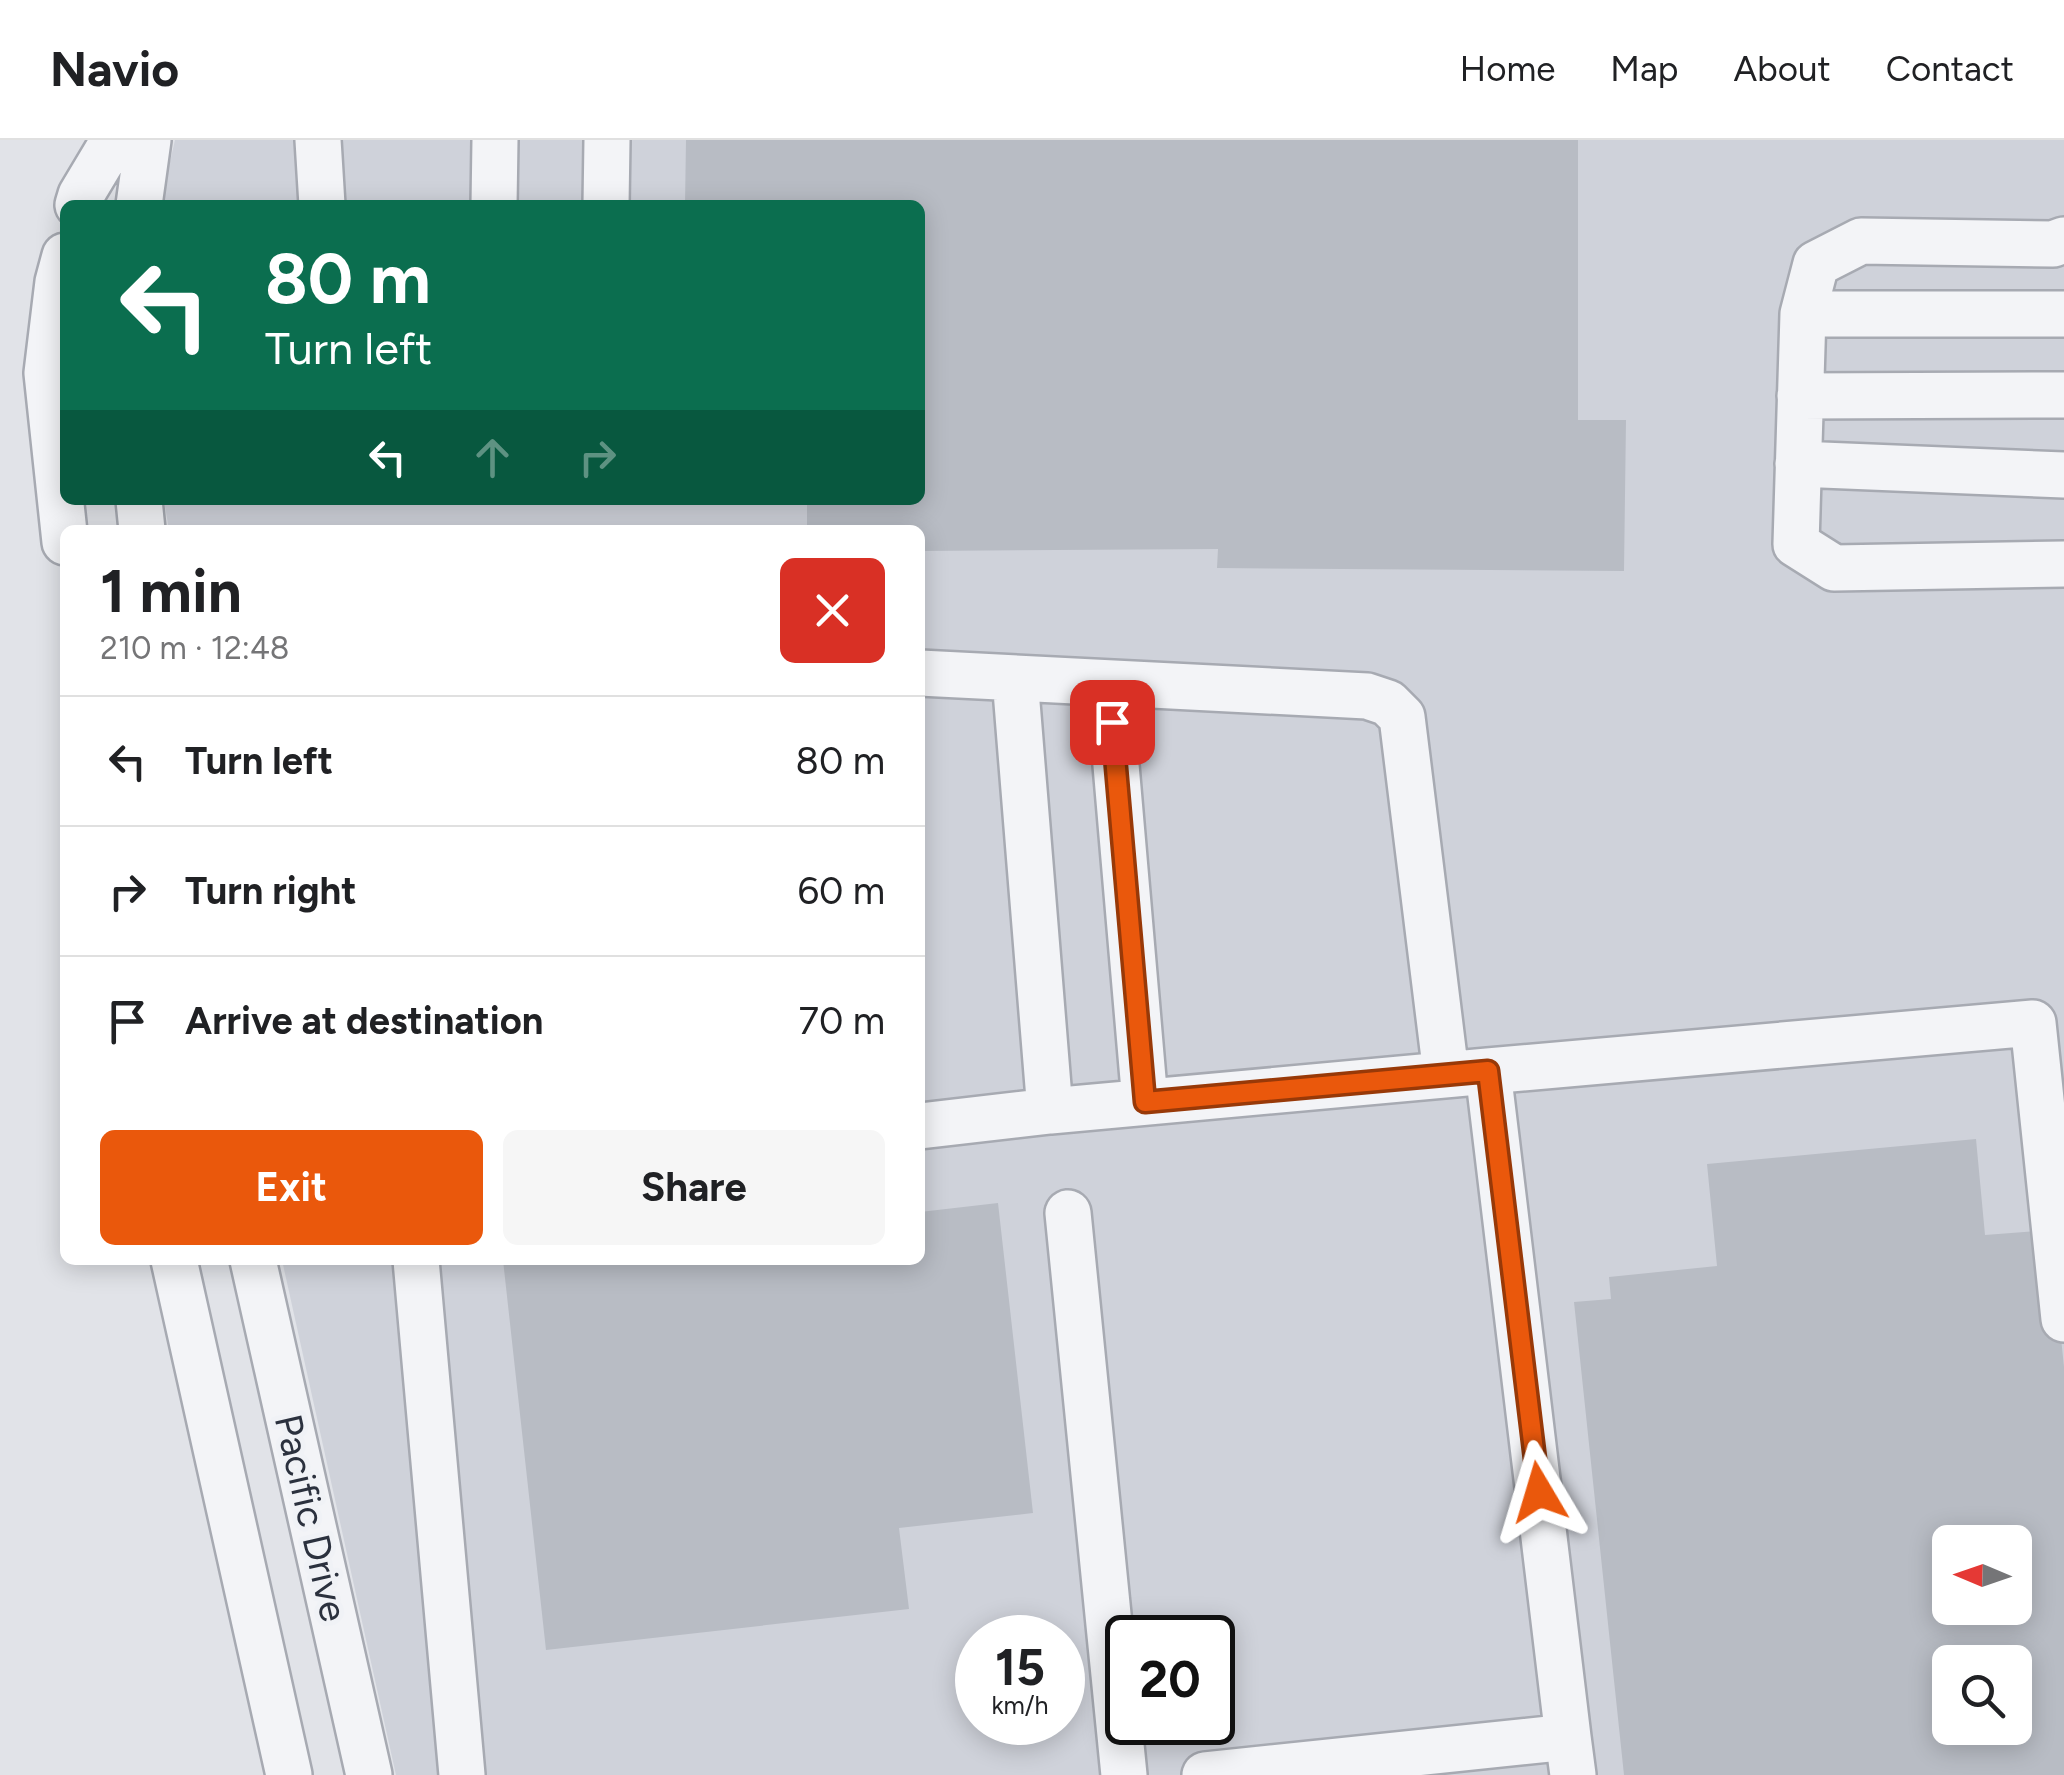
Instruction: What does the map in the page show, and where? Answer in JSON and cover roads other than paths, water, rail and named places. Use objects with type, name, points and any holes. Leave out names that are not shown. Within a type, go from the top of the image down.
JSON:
[{"type":"street","points":[[80,200],[114,140]]},
{"type":"street","points":[[140,200],[148,140]]},
{"type":"street","points":[[318,140],[322,200]]},
{"type":"street","points":[[494,140],[494,200]]},
{"type":"street","points":[[606,200],[608,140]]},
{"type":"street","points":[[2064,240],[2053,244],[1861,241],[1816,264],[1803,314],[1796,544],[1834,568],[2064,564]]},
{"type":"street","points":[[60,275],[47,373],[60,495]]},
{"type":"street","points":[[1803,314],[2064,314]]},
{"type":"street","points":[[1800,396],[2064,396]]},
{"type":"street","points":[[1798,464],[2064,475]]},
{"type":"street","points":[[925,672],[1367,696],[1388,703],[1402,717],[1467,1073],[1570,1756],[1205,1775]]},
{"type":"street","points":[[1015,678],[1050,1111]]},
{"type":"street","points":[[1109,684],[1145,1102]]},
{"type":"street","points":[[925,1125],[1145,1102],[2034,1023],[2064,1319]]},
{"type":"street","points":[[1068,1213],[1124,1775]]},
{"type":"street","name":"Pacific Drive","points":[[175,1265],[289,1775]]},
{"type":"street","name":"Pacific Drive","points":[[254,1265],[369,1775]]},
{"type":"street","points":[[416,1265],[462,1775]]}]
